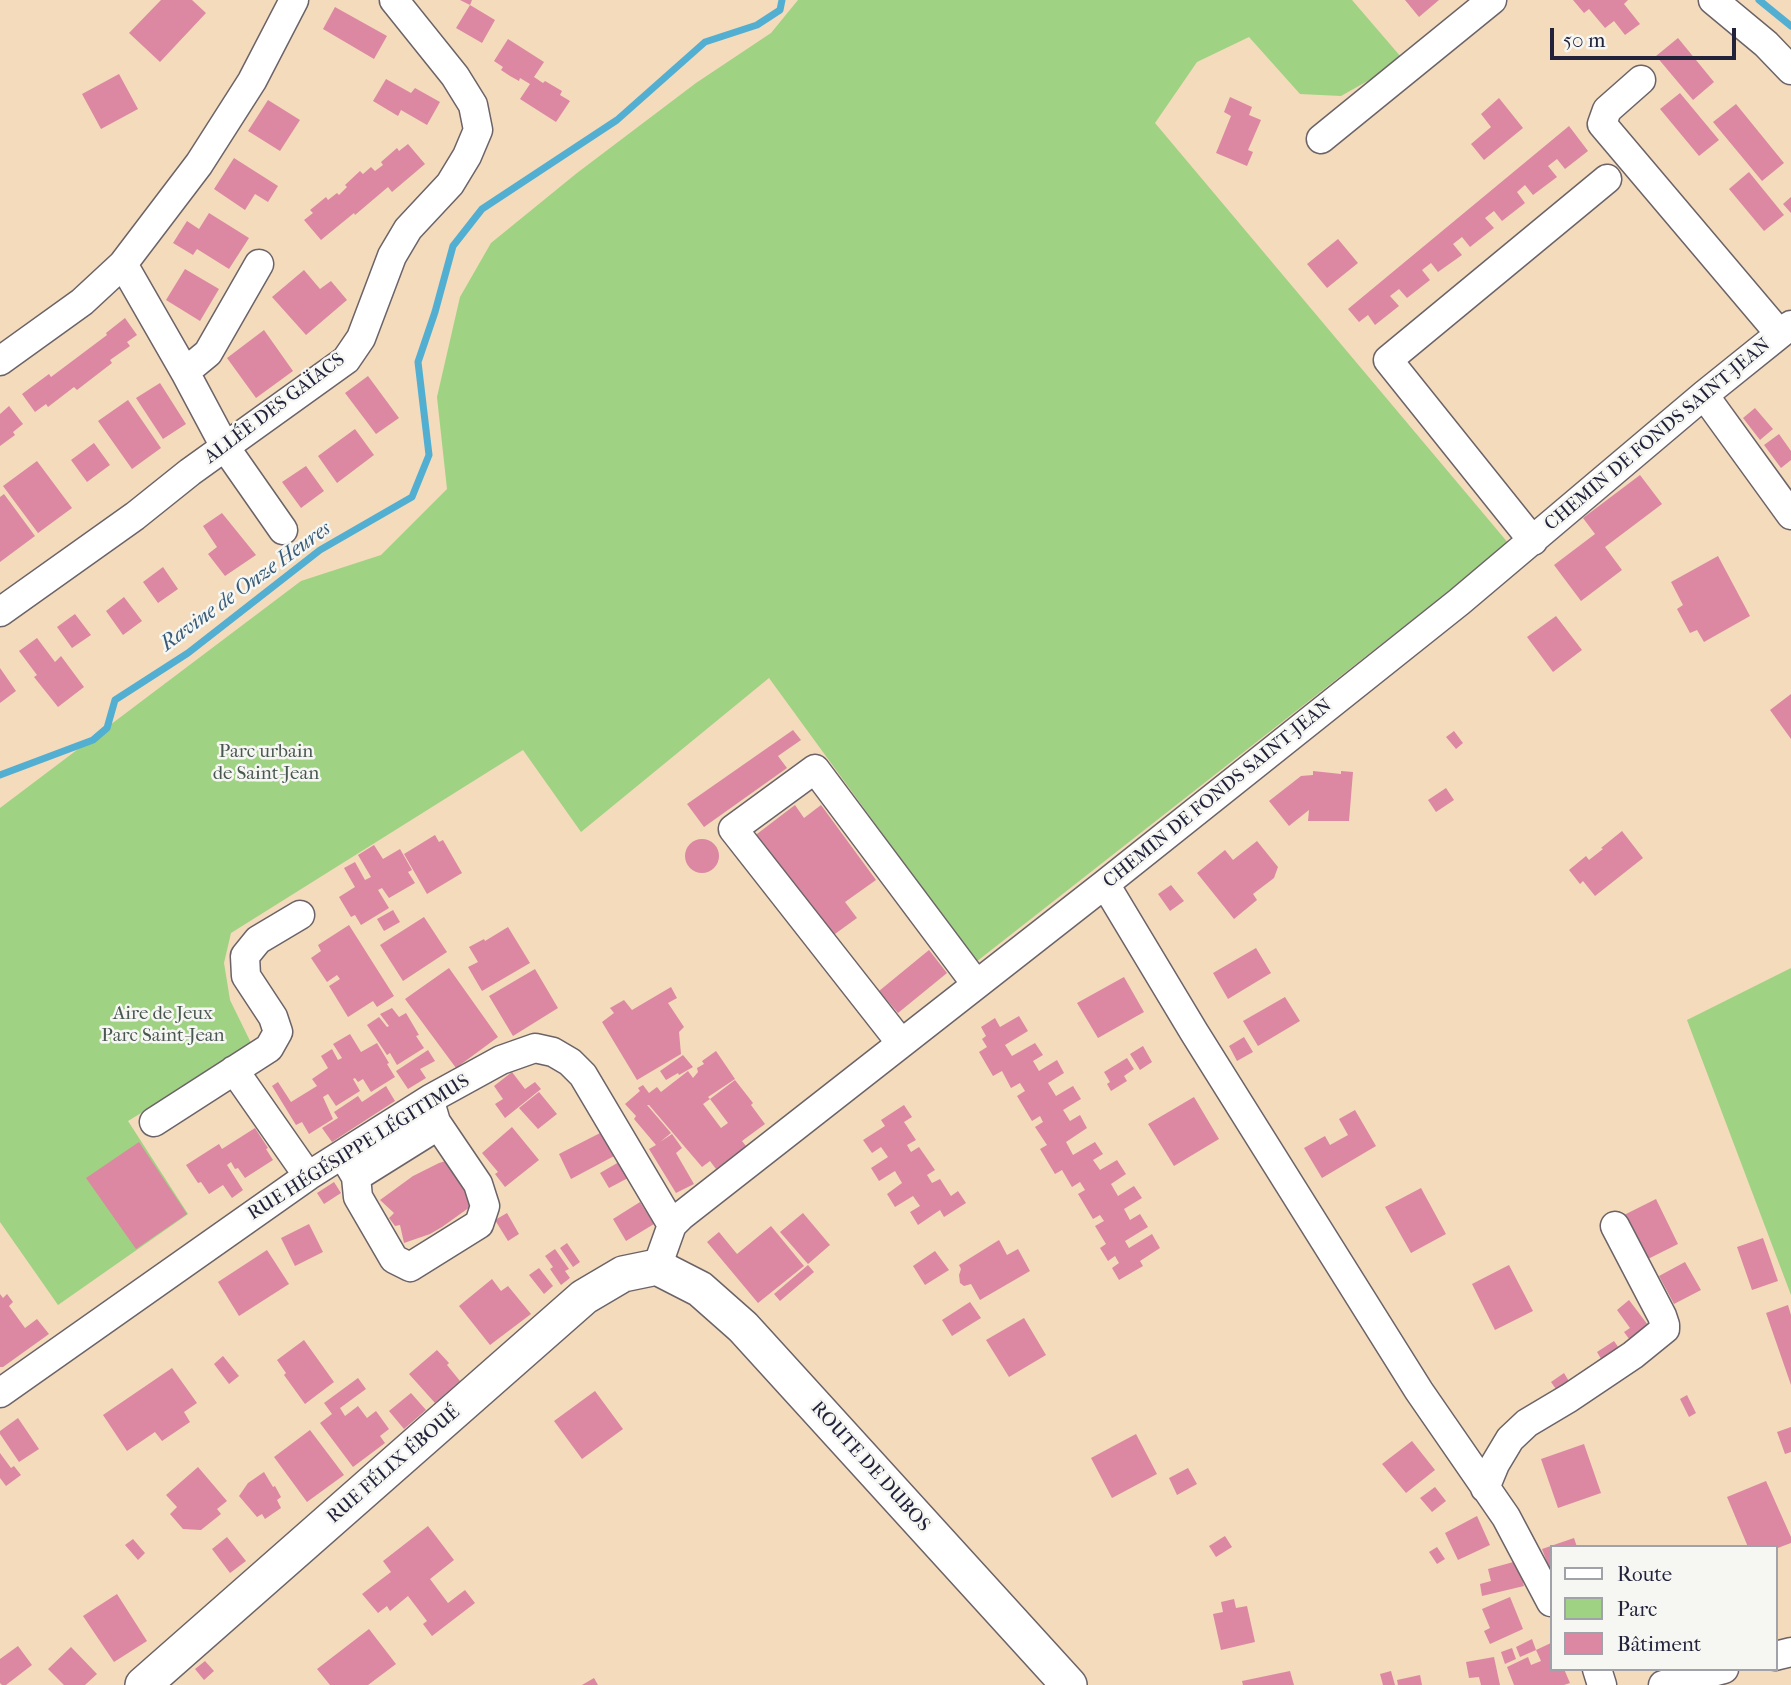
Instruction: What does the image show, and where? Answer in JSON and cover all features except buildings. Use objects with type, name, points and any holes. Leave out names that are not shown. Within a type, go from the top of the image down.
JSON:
[{"type":"main road","name":"RUE FÉLIX ÉBOUÉ","points":[[143,1685],[584,1297],[623,1274],[657,1266]]},
{"type":"main road","name":"ROUTE DE DUBOS","points":[[657,1266],[700,1289],[743,1327],[1069,1685]]},
{"type":"street","points":[[0,361],[82,302],[123,264],[199,164],[252,81],[294,0]]},
{"type":"street","name":"ALLÉE DES GAÏACS","points":[[2,606],[135,516],[190,472],[346,360],[361,338],[392,256],[408,229],[450,184],[467,156],[478,130],[473,105],[455,76],[394,0]]},
{"type":"street","points":[[1321,139],[1492,0]]},
{"type":"street","points":[[1713,0],[1766,44],[1791,70]]},
{"type":"street","points":[[1641,80],[1607,110],[1602,124],[1785,329]]},
{"type":"street","points":[[1533,541],[1388,360],[1607,179]]},
{"type":"street","points":[[123,264],[225,447],[283,530]]},
{"type":"street","points":[[185,372],[208,353],[259,264]]},
{"type":"street","name":"CHEMIN DE FONDS SAINT-JEAN","points":[[657,1266],[672,1225],[681,1216],[1459,602],[1785,329]]},
{"type":"street","points":[[1704,395],[1791,515]]},
{"type":"street","points":[[901,1043],[733,829],[815,769],[976,984]]},
{"type":"street","points":[[1105,884],[1194,1032],[1419,1391],[1506,1517],[1550,1600]]},
{"type":"street","points":[[154,1122],[269,1048],[278,1032],[273,1017],[246,976],[245,956],[258,940],[300,915]]},
{"type":"street","name":"RUE HÉGÉSIPPE LÉGITIMUS","points":[[0,1393],[308,1176],[349,1165],[433,1111],[500,1060],[535,1048],[553,1052],[570,1062],[583,1075],[672,1225]]},
{"type":"street","points":[[234,1070],[308,1176]]},
{"type":"street","points":[[349,1165],[358,1197],[394,1259],[410,1267],[479,1224],[485,1206],[478,1184],[433,1111]]},
{"type":"street","points":[[1485,1488],[1510,1439],[1527,1423],[1633,1355],[1665,1329],[1662,1316],[1615,1226]]},
{"type":"street","points":[[1663,1685],[1716,1671]]},
{"type":"green space","points":[[798,0],[1352,0],[1401,57],[1387,70],[1341,96],[1300,94],[1249,37],[1197,62],[1155,123],[1509,544],[976,962],[769,678],[581,832],[523,750],[231,933],[224,963],[230,1000],[252,1045],[128,1121],[188,1214],[58,1305],[0,1222],[0,808],[301,581],[381,555],[447,489],[437,397],[460,297],[491,243],[577,173],[696,83],[771,33]]},
{"type":"green space","points":[[1791,968],[1791,1295],[1687,1020]]},
{"type":"waterway","name":"Ravine de Onze Heures","points":[[0,775],[93,740],[107,728],[115,700],[188,653],[320,550],[412,497],[429,455],[418,362],[453,246],[482,209],[617,120],[705,42],[757,25],[780,10],[782,0]]},
{"type":"waterway","points":[[1759,0],[1791,26]]},
{"type":"park label","name":"Parc urbain de Saint-Jean","points":[[266,763]]},
{"type":"park label","name":"Aire de Jeux Parc Saint-Jean","points":[[163,1025]]}]
